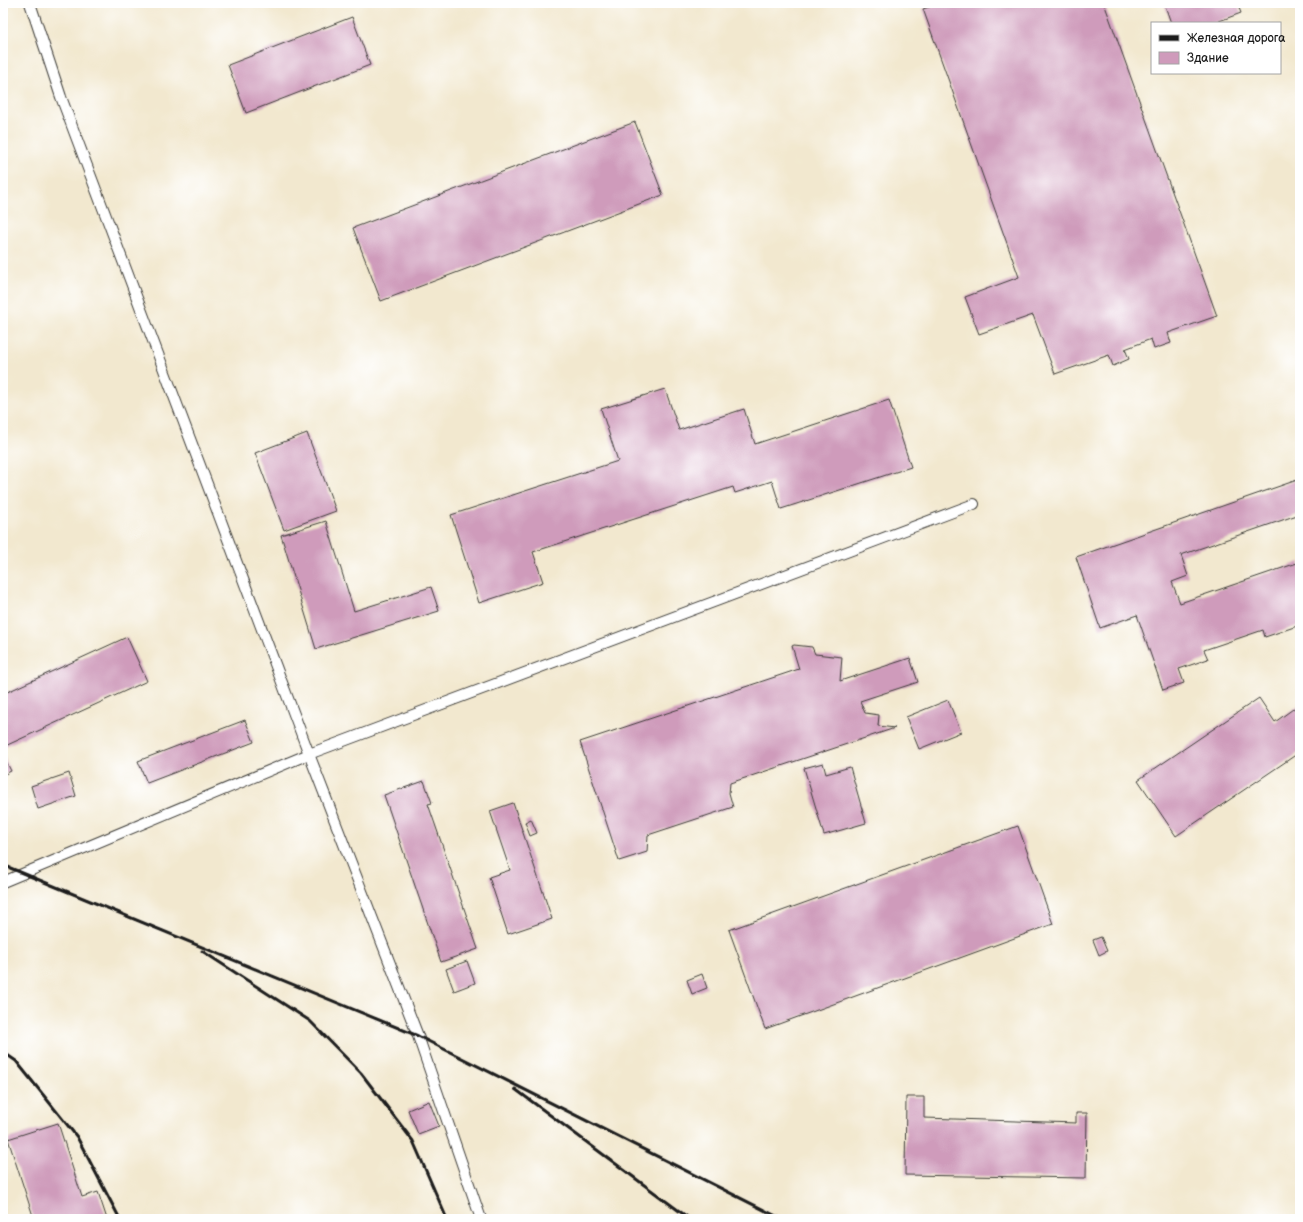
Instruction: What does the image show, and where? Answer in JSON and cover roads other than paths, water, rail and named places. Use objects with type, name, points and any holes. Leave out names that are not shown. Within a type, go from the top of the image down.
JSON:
[{"type":"lane","points":[[30,3],[61,97],[309,754],[418,1036],[482,1219]]},
{"type":"lane","points":[[3,882],[309,754],[974,504]]},
{"type":"railway","points":[[3,865],[418,1036],[782,1219]]},
{"type":"railway","points":[[202,951],[310,1021],[361,1073],[413,1141],[447,1219]]},
{"type":"railway","points":[[3,1052],[16,1061],[77,1137],[120,1219]]},
{"type":"railway","points":[[515,1089],[690,1219]]}]
